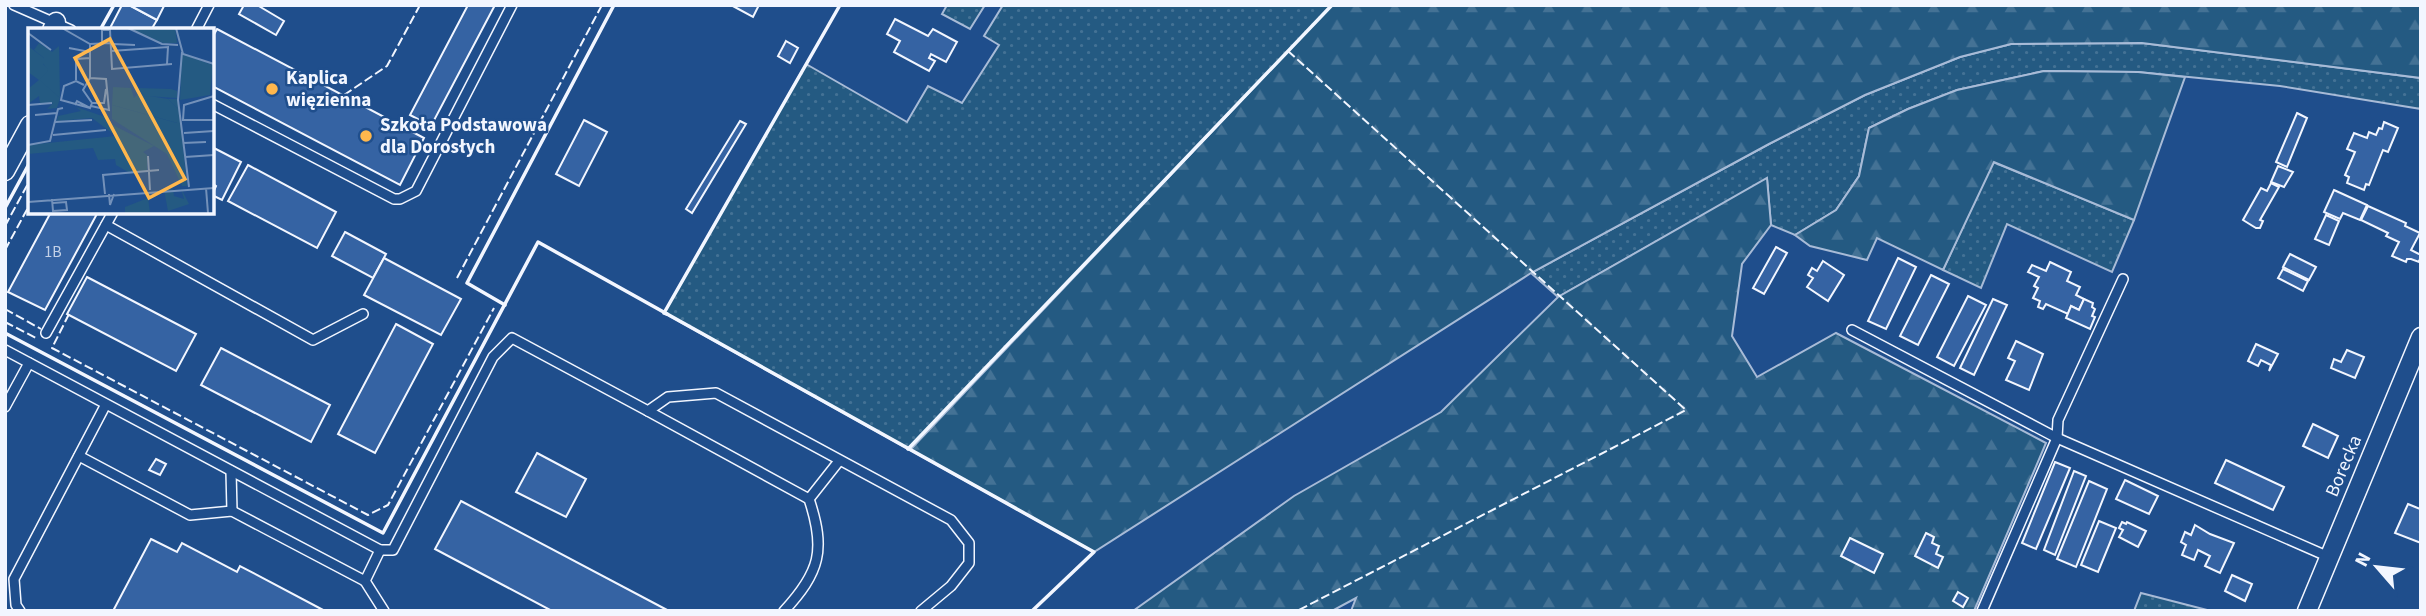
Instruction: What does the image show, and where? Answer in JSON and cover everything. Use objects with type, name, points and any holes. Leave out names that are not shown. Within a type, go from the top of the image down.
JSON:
[{"type":"street","points":[[8,159],[28,128]]},
{"type":"street","name":"Borecka","points":[[2307,611],[2421,337]]},
{"type":"lane","points":[[14,5],[60,27]]},
{"type":"lane","points":[[197,28],[209,5]]},
{"type":"lane","points":[[214,105],[394,199],[400,199],[416,191],[512,5]]},
{"type":"lane","points":[[46,333],[112,214]]},
{"type":"lane","points":[[106,225],[313,340],[363,314]]},
{"type":"lane","points":[[1982,611],[2057,438],[2058,420],[2123,279]]},
{"type":"lane","points":[[1852,330],[2057,438],[2329,556]]},
{"type":"lane","points":[[5,350],[380,550],[393,550],[493,357],[512,338],[809,499],[818,526],[819,549],[808,584],[783,611]]},
{"type":"lane","points":[[5,407],[29,363]]},
{"type":"lane","points":[[648,411],[668,397],[716,393],[951,520],[970,543],[969,563],[951,586],[921,611]]},
{"type":"lane","points":[[20,611],[16,606],[14,579],[106,406]]},
{"type":"lane","points":[[79,456],[190,515],[232,511],[365,581],[384,611]]},
{"type":"lane","points":[[809,499],[839,461]]},
{"type":"lane","points":[[231,471],[232,511]]},
{"type":"lane","points":[[365,581],[380,550]]},
{"type":"green space","points":[[947,5],[985,5],[970,29],[942,14]]},
{"type":"green space","points":[[1003,5],[1332,5],[910,450],[664,313],[806,64],[907,122],[928,86],[962,103],[999,45],[984,36]]},
{"type":"green space","points":[[1332,5],[2421,5],[2421,78],[2142,43],[2011,44],[1960,57],[1865,95],[1531,273],[1094,552],[910,450]]},
{"type":"green space","points":[[2142,43],[2421,78],[2421,109],[2280,86],[2138,72],[2044,71],[1957,90],[1869,128],[1859,176],[1836,210],[1795,235],[1771,225],[1767,179],[1558,297],[1531,273],[1865,95],[1960,57],[2011,44]]},
{"type":"green space","points":[[2044,71],[2138,72],[2185,77],[2134,220],[1994,162],[1943,270],[1877,238],[1867,260],[1810,246],[1795,235],[1836,210],[1859,176],[1869,128],[1957,90]]},
{"type":"green space","points":[[1993,162],[2134,220],[2112,272],[2007,224],[1981,288],[1943,270]]},
{"type":"green space","points":[[1767,178],[1771,225],[1742,264],[1732,336],[1757,377],[1836,333],[2046,443],[1974,611],[1351,611],[1356,598],[1332,611],[1133,611],[1294,496],[1441,412],[1558,297]]},
{"type":"green space","points":[[2141,593],[2211,611],[2134,611]]},
{"type":"building","points":[[122,5],[129,5],[157,20],[152,28],[110,28]]},
{"type":"building","points":[[129,5],[164,5],[164,6],[157,20]]},
{"type":"building","points":[[244,5],[257,5],[284,21],[276,35],[239,14]]},
{"type":"building","points":[[468,5],[495,5],[431,126],[410,115]]},
{"type":"building","points":[[731,5],[759,5],[753,17]]},
{"type":"building","points":[[895,19],[928,36],[933,29],[957,42],[946,62],[931,54],[929,58],[935,61],[929,71],[894,52],[900,41],[887,34]]},
{"type":"building","points":[[217,29],[424,138],[400,185],[214,87],[214,34]]},
{"type":"building","points":[[786,41],[798,48],[790,63],[778,56]]},
{"type":"building","points":[[2297,113],[2307,118],[2287,167],[2276,162]]},
{"type":"building","points":[[584,120],[607,132],[579,186],[556,174]]},
{"type":"building","points":[[740,121],[746,124],[692,213],[686,209]]},
{"type":"building","points":[[2384,122],[2398,128],[2388,152],[2383,150],[2369,185],[2366,184],[2364,190],[2347,183],[2349,177],[2345,175],[2355,152],[2347,149],[2354,133],[2367,138],[2369,132],[2376,135]]},
{"type":"building","points":[[214,148],[241,162],[222,200],[214,196]]},
{"type":"building","points":[[248,165],[336,212],[317,248],[228,201]]},
{"type":"building","points":[[2278,166],[2293,172],[2284,187],[2271,182]]},
{"type":"building","points":[[2271,183],[2279,187],[2260,220],[2263,221],[2260,228],[2256,228],[2243,220],[2261,188],[2267,191]]},
{"type":"building","points":[[2334,190],[2367,205],[2360,220],[2343,213],[2340,219],[2324,212]]},
{"type":"building","points":[[2368,206],[2406,223],[2405,226],[2420,233],[2411,250],[2421,255],[2419,262],[2407,259],[2406,262],[2392,256],[2399,242],[2386,236],[2388,233],[2361,220]]},
{"type":"building","points":[[50,214],[97,214],[45,310],[8,292]]},
{"type":"building","points":[[2326,215],[2339,221],[2329,245],[2315,239]]},
{"type":"building","points":[[345,232],[386,254],[373,278],[332,256]]},
{"type":"building","points":[[1776,247],[1787,253],[1764,294],[1753,288]]},
{"type":"building","points":[[2290,254],[2316,267],[2309,280],[2283,267]]},
{"type":"building","points":[[384,258],[461,299],[441,335],[364,295]]},
{"type":"building","points":[[1898,258],[1916,267],[1886,329],[1868,321]]},
{"type":"building","points":[[1823,261],[1844,275],[1828,301],[1807,287],[1813,278],[1808,275],[1812,268],[1817,271]]},
{"type":"building","points":[[2050,262],[2071,272],[2067,281],[2080,287],[2076,295],[2084,299],[2079,310],[2071,306],[2068,314],[2046,304],[2043,309],[2038,307],[2040,301],[2033,298],[2038,288],[2034,286],[2039,277],[2028,272],[2032,265],[2046,271]]},
{"type":"building","points":[[2283,269],[2308,281],[2303,291],[2278,278]]},
{"type":"building","points":[[1931,275],[1949,284],[1918,345],[1900,336]]},
{"type":"building","points":[[87,277],[196,334],[176,371],[67,314]]},
{"type":"building","points":[[1968,296],[1986,305],[1954,366],[1937,357]]},
{"type":"building","points":[[1993,299],[2007,305],[1974,375],[1960,368]]},
{"type":"building","points":[[2084,299],[2093,303],[2092,307],[2095,309],[2090,329],[2066,318],[2071,306],[2079,310]]},
{"type":"building","points":[[396,324],[433,344],[375,453],[338,434]]},
{"type":"building","points":[[2016,341],[2043,354],[2029,390],[2006,380],[2015,361],[2008,358]]},
{"type":"building","points":[[2256,344],[2278,354],[2269,371],[2271,365],[2261,360],[2258,366],[2248,361]]},
{"type":"building","points":[[221,348],[330,405],[311,442],[201,385]]},
{"type":"building","points":[[2347,350],[2364,357],[2355,378],[2331,368],[2334,359],[2341,362]]},
{"type":"building","points":[[2313,424],[2338,436],[2328,458],[2303,446]]},
{"type":"building","points":[[537,453],[586,479],[566,517],[516,492]]},
{"type":"building","points":[[156,459],[166,464],[160,475],[149,470]]},
{"type":"building","points":[[2226,460],[2284,487],[2273,510],[2215,483]]},
{"type":"building","points":[[2055,462],[2070,468],[2036,549],[2022,543]]},
{"type":"building","points":[[2074,471],[2086,476],[2055,555],[2044,550]]},
{"type":"building","points":[[2125,480],[2158,496],[2149,514],[2116,499]]},
{"type":"building","points":[[2089,481],[2107,489],[2076,567],[2057,559]]},
{"type":"building","points":[[461,501],[669,611],[552,611],[435,549]]},
{"type":"building","points":[[2408,504],[2420,509],[2421,507],[2421,543],[2395,533]]},
{"type":"building","points":[[2099,521],[2116,528],[2098,572],[2081,565]]},
{"type":"building","points":[[2122,522],[2146,531],[2138,547],[2119,537],[2123,530],[2119,528]]},
{"type":"building","points":[[2195,525],[2234,543],[2220,573],[2205,566],[2210,556],[2198,550],[2194,560],[2182,555],[2186,545],[2181,542],[2185,532],[2191,535]]},
{"type":"building","points":[[1926,533],[1934,537],[1932,543],[1939,546],[1936,554],[1943,557],[1938,568],[1915,556]]},
{"type":"building","points":[[1850,538],[1883,554],[1874,573],[1841,556]]},
{"type":"building","points":[[151,539],[177,552],[182,543],[237,572],[240,566],[325,611],[113,611]]},
{"type":"building","points":[[2232,575],[2252,584],[2245,601],[2225,591]]},
{"type":"building","points":[[1958,592],[1968,598],[1963,607],[1953,601]]},
{"type":"fence","points":[[344,95],[387,66],[420,5]]},
{"type":"fence","points":[[457,278],[602,5]]},
{"type":"fence","points":[[1288,51],[1686,410],[1297,611]]},
{"type":"fence","points":[[5,226],[28,184]]},
{"type":"fence","points":[[5,250],[28,208]]},
{"type":"fence","points":[[69,314],[52,348],[368,515],[388,505],[494,308]]},
{"type":"fence","points":[[5,309],[41,329]]},
{"type":"fence","points":[[5,322],[36,338]]},
{"type":"wall","points":[[101,28],[114,5]]},
{"type":"wall","points":[[505,305],[467,283],[614,5]]},
{"type":"wall","points":[[667,314],[664,313],[840,5]]},
{"type":"wall","points":[[908,449],[1332,5]]},
{"type":"wall","points":[[5,208],[28,166]]},
{"type":"wall","points":[[5,333],[383,533],[538,242],[1094,552],[1032,611]]},
{"type":"place","name":"Kaplica więzienna","points":[[272,89]]},
{"type":"place","name":"Szkoła Podstawowa dla Dorosłych","points":[[366,136]]}]
